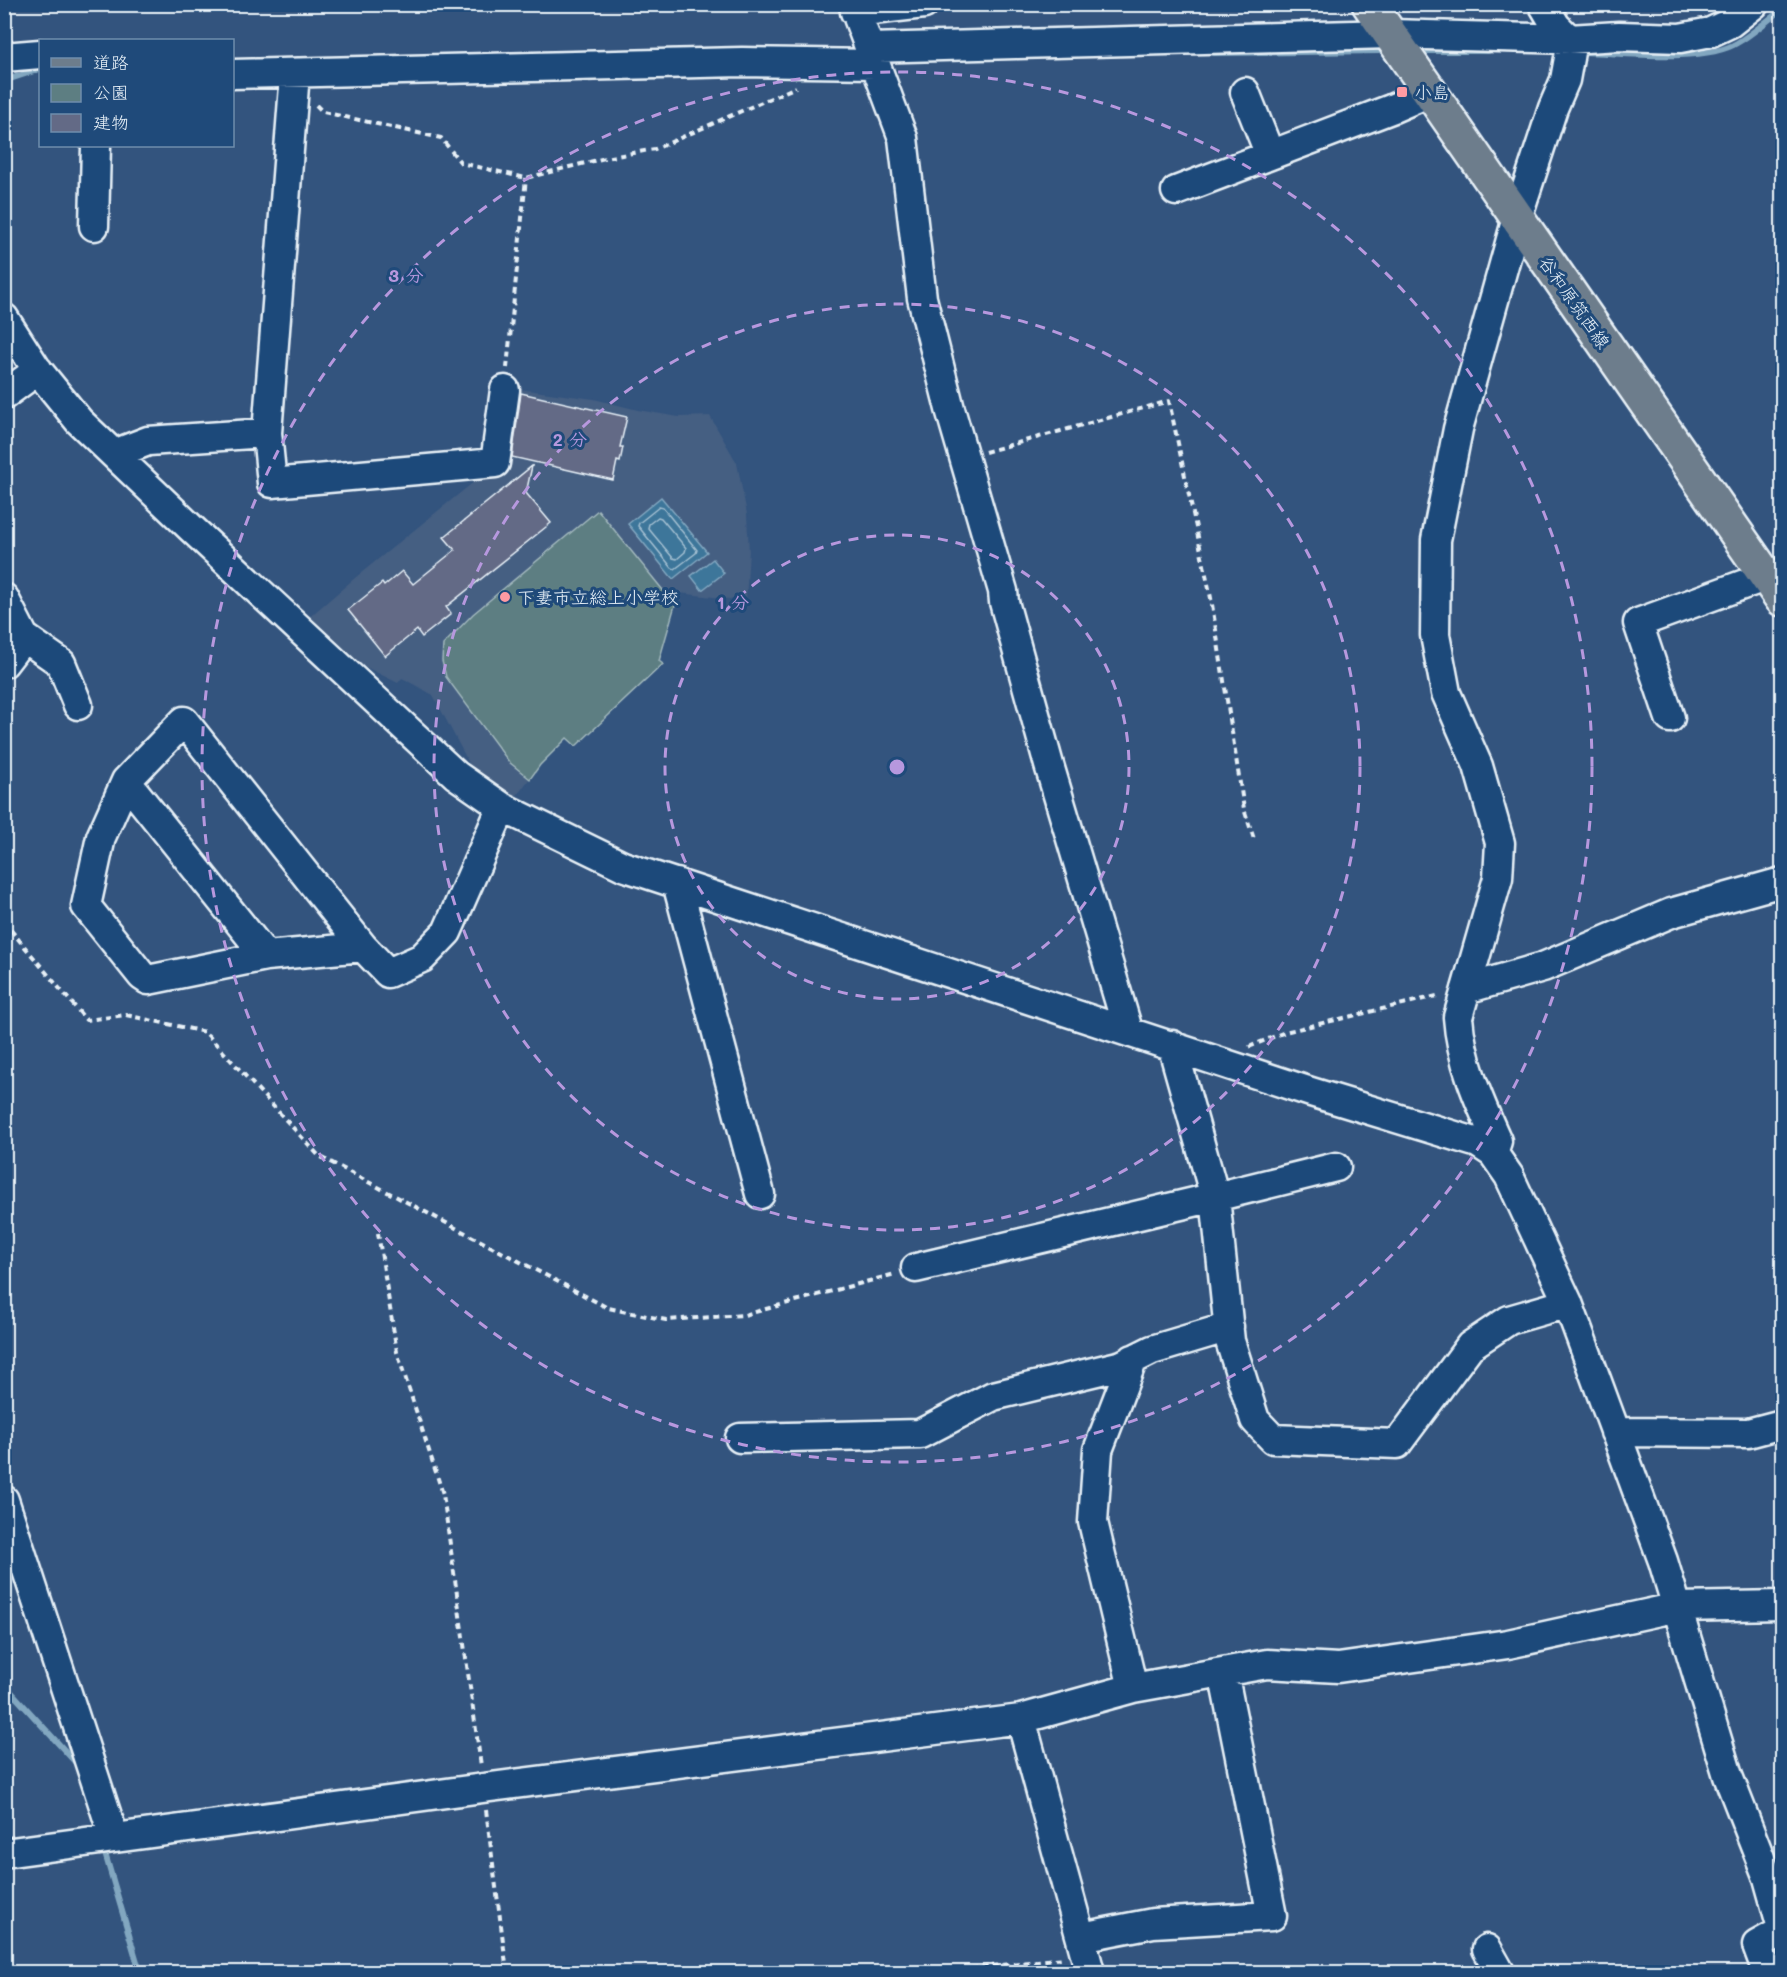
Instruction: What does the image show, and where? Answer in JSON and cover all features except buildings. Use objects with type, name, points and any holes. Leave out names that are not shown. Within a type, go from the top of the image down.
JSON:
[{"type":"main road","name":"谷和原筑西線","points":[[1369,4],[1774,587]]},
{"type":"street","points":[[924,4],[854,8],[903,138],[922,298],[1052,776],[1128,1030]]},
{"type":"street","points":[[1493,1153],[1497,1141],[1475,1090],[1460,1036],[1458,1017],[1498,878],[1500,843],[1478,766],[1446,693],[1435,635],[1436,540],[1458,429],[1517,218],[1553,108],[1565,80],[1569,48],[1543,4]]},
{"type":"street","points":[[234,74],[295,78],[742,62],[1390,34],[1569,48],[1619,36],[1680,38],[1710,32],[1730,23],[1754,4]]},
{"type":"street","points":[[4,57],[39,54]]},
{"type":"street","points":[[295,78],[267,433],[272,483],[495,463],[505,390]]},
{"type":"street","points":[[1245,92],[1270,155]]},
{"type":"street","points":[[1176,191],[1430,92]]},
{"type":"street","points":[[94,226],[96,147]]},
{"type":"street","points":[[4,318],[38,370],[79,420],[456,775],[502,807],[622,866],[1128,1030],[1311,1092],[1478,1143],[1493,1153],[1509,1176],[1568,1303],[1663,1561],[1728,1776],[1768,1878],[1782,1930],[1757,1946],[1767,1972]]},
{"type":"street","points":[[4,395],[38,370]]},
{"type":"street","points":[[114,454],[148,441],[267,433]]},
{"type":"street","points":[[1670,718],[1638,622],[1774,587]]},
{"type":"street","points":[[4,598],[24,638],[61,663],[78,705]]},
{"type":"street","points":[[4,663],[24,638]]},
{"type":"street","points":[[363,947],[266,956],[148,980],[142,976],[86,906],[101,837],[126,781],[184,721],[363,947],[388,973],[422,958],[447,932],[502,807]]},
{"type":"street","points":[[126,781],[266,956]]},
{"type":"street","points":[[1466,989],[1544,967],[1671,913],[1782,882]]},
{"type":"street","points":[[677,883],[760,1194]]},
{"type":"street","points":[[1172,1045],[1215,1197],[1230,1341],[1255,1420],[1273,1439],[1397,1444],[1470,1346],[1509,1320],[1568,1303]]},
{"type":"street","points":[[916,1268],[1336,1167]]},
{"type":"street","points":[[740,1438],[920,1434],[993,1396],[1122,1365],[1152,1350],[1229,1327]]},
{"type":"street","points":[[1133,1359],[1098,1450],[1093,1522],[1133,1688]]},
{"type":"street","points":[[1616,1432],[1748,1433],[1782,1424]]},
{"type":"street","points":[[4,1500],[114,1837]]},
{"type":"street","points":[[4,1853],[483,1788],[1021,1719],[1133,1688],[1268,1664],[1338,1668],[1508,1644],[1678,1607],[1782,1605]]},
{"type":"street","points":[[1021,1719],[1085,1955],[1153,1923],[1272,1916],[1223,1672]]},
{"type":"path","points":[[295,78],[323,112],[441,138],[461,163],[526,178],[605,158],[655,149],[805,83]]},
{"type":"path","points":[[505,390],[526,178]]},
{"type":"path","points":[[964,458],[1168,401],[1211,598],[1244,808],[1254,839]]},
{"type":"path","points":[[4,922],[86,1020],[126,1015],[205,1032],[319,1155],[608,1308],[666,1320],[744,1315],[916,1268]]},
{"type":"path","points":[[1218,1060],[1285,1032],[1466,989]]},
{"type":"path","points":[[378,1233],[398,1352],[443,1494],[507,1972]]},
{"type":"path","points":[[940,1972],[1085,1955]]},
{"type":"shaded area","name":"下妻市立総上小学校","points":[[512,388],[594,399],[679,417],[710,416],[737,463],[747,514],[749,551],[746,601],[679,593],[662,646],[659,661],[663,664],[576,746],[567,738],[540,765],[515,798],[472,769],[433,695],[402,678],[398,683],[347,658],[307,619],[491,468]]},
{"type":"green space","points":[[598,510],[675,605],[659,661],[663,664],[576,746],[567,738],[540,765],[530,779],[509,762],[446,677],[442,661],[443,645],[473,614]]},
{"type":"water","points":[[661,497],[707,552],[673,579],[628,524]]},
{"type":"water","points":[[713,559],[724,573],[702,590],[691,576]]},
{"type":"waterway","points":[[1585,52],[1663,55],[1705,53],[1737,43],[1782,10]]},
{"type":"waterway","points":[[1214,53],[1379,51]]},
{"type":"waterway","points":[[1425,51],[1488,51]]},
{"type":"waterway","points":[[4,81],[39,69]]},
{"type":"waterway","points":[[4,1684],[77,1764]]},
{"type":"waterway","points":[[104,1850],[140,1972]]},
{"type":"place","name":"小島","points":[[1402,92]]},
{"type":"place","name":"下妻市立総上小学校","points":[[505,597]]}]
